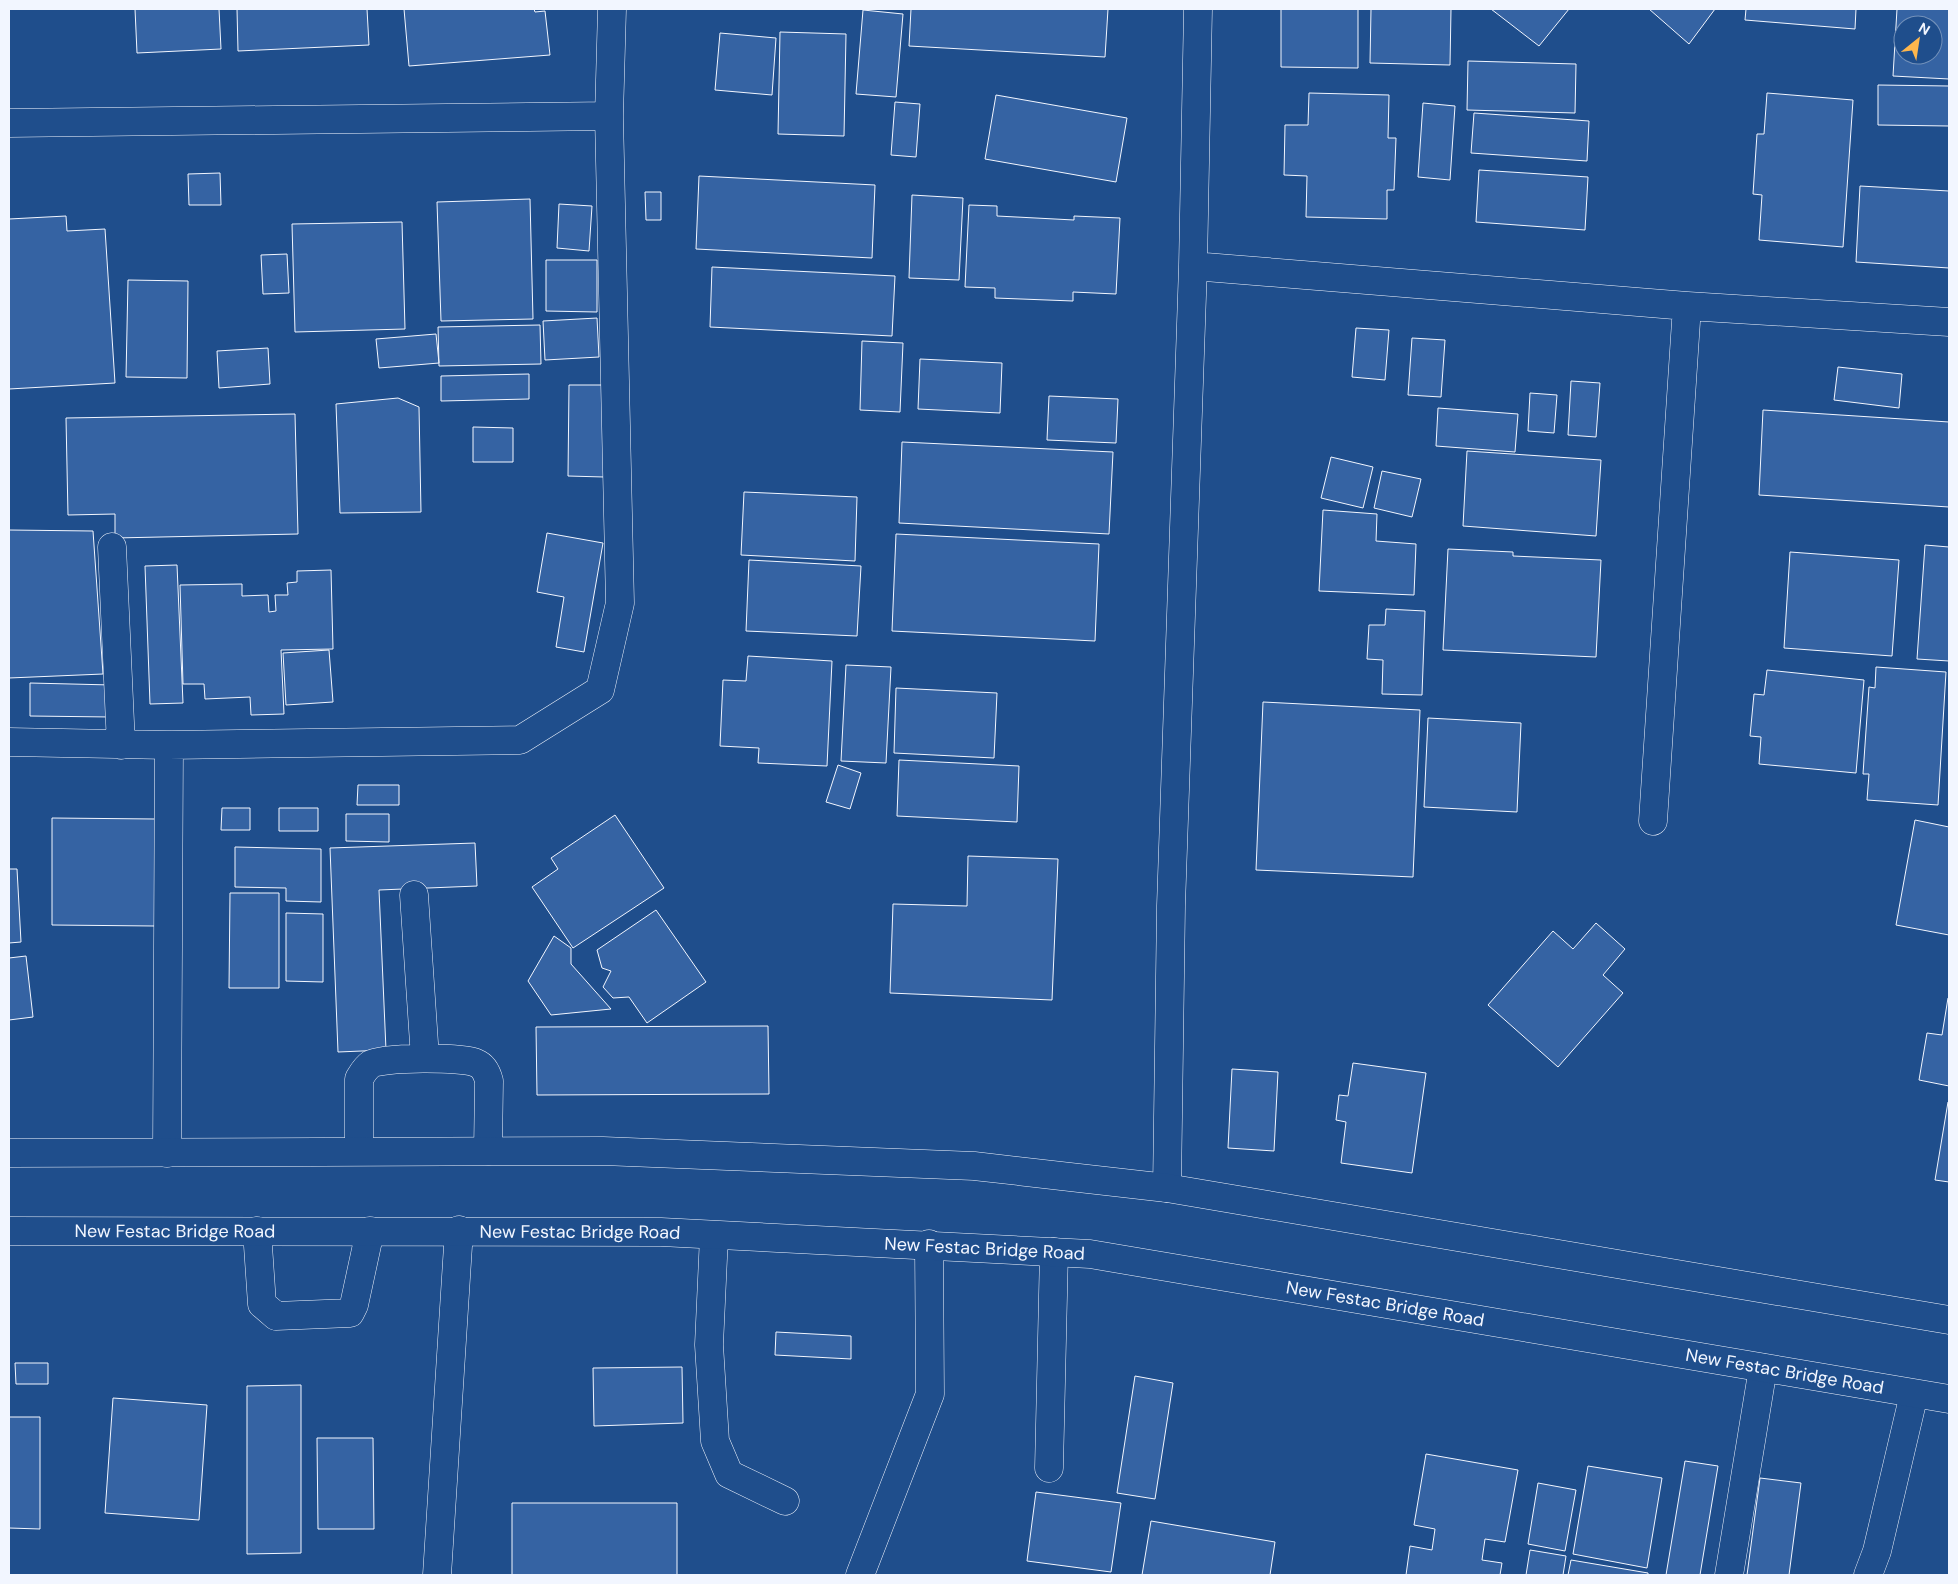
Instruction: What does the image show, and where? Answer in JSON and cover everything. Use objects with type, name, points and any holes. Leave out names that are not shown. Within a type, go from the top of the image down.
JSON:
[{"type":"street","points":[[9,742],[169,745],[520,740],[600,690],[620,603],[609,116],[612,9]]},
{"type":"street","points":[[1167,1188],[1171,906],[1193,266],[1198,9]]},
{"type":"street","points":[[9,123],[609,116]]},
{"type":"street","points":[[1193,266],[1687,306],[1949,322]]},
{"type":"street","points":[[1653,821],[1687,306]]},
{"type":"street","points":[[112,547],[121,744]]},
{"type":"street","points":[[167,1152],[169,745]]},
{"type":"street","points":[[414,895],[425,1058]]},
{"type":"street","points":[[359,1152],[360,1080],[364,1070],[377,1061],[425,1058],[474,1062],[487,1072],[489,1081],[488,1151]]},
{"type":"street","points":[[9,1153],[602,1150],[974,1166],[1167,1188],[1949,1320]]},
{"type":"street","points":[[437,1575],[458,1230]]},
{"type":"street","name":"New Festac Bridge Road","points":[[9,1231],[458,1230],[661,1232],[714,1236],[929,1244],[1090,1254],[1949,1400]]},
{"type":"street","points":[[256,1231],[262,1304],[276,1316],[350,1313],[354,1305],[370,1231]]},
{"type":"street","points":[[714,1236],[709,1345],[715,1441],[729,1474],[785,1500]]},
{"type":"street","points":[[860,1575],[930,1394],[929,1244]]},
{"type":"street","points":[[1049,1468],[1054,1252]]},
{"type":"street","points":[[1729,1575],[1763,1368]]},
{"type":"street","points":[[1868,1575],[1877,1551],[1914,1394]]},
{"type":"building","points":[[135,9],[219,9],[221,49],[137,53]]},
{"type":"building","points":[[237,9],[367,9],[369,45],[238,51]]},
{"type":"building","points":[[404,9],[534,9],[535,12],[545,11],[550,55],[409,66]]},
{"type":"building","points":[[911,9],[1108,9],[1105,57],[909,46]]},
{"type":"building","points":[[1281,9],[1358,9],[1358,68],[1281,67]]},
{"type":"building","points":[[1371,9],[1451,9],[1450,65],[1370,63]]},
{"type":"building","points":[[1491,9],[1569,9],[1539,46]]},
{"type":"building","points":[[1649,9],[1715,9],[1689,44]]},
{"type":"building","points":[[1746,9],[1856,9],[1855,29],[1745,20]]},
{"type":"building","points":[[1897,9],[1949,9],[1949,79],[1893,76],[1894,65],[1943,65],[1943,15],[1897,15]]},
{"type":"building","points":[[863,10],[903,14],[896,97],[856,94]]},
{"type":"building","points":[[780,32],[846,34],[844,136],[778,134]]},
{"type":"building","points":[[720,33],[776,38],[772,95],[715,90]]},
{"type":"building","points":[[1468,61],[1576,64],[1575,113],[1467,110]]},
{"type":"building","points":[[1878,85],[1949,86],[1949,126],[1878,125]]},
{"type":"building","points":[[1309,93],[1389,95],[1388,138],[1396,138],[1394,190],[1387,190],[1387,219],[1306,217],[1307,176],[1284,175],[1285,125],[1308,125]]},
{"type":"building","points":[[1767,93],[1853,100],[1843,247],[1759,240],[1762,195],[1753,194],[1757,134],[1764,134]]},
{"type":"building","points":[[996,95],[1127,118],[1116,182],[985,159]]},
{"type":"building","points":[[895,102],[920,104],[916,157],[891,155]]},
{"type":"building","points":[[1423,103],[1455,106],[1450,180],[1418,177]]},
{"type":"building","points":[[1474,113],[1589,121],[1587,161],[1471,153]]},
{"type":"building","points":[[1479,170],[1588,177],[1585,230],[1476,222]]},
{"type":"building","points":[[220,173],[221,205],[189,205],[188,174]]},
{"type":"building","points":[[699,176],[875,185],[872,258],[696,249]]},
{"type":"building","points":[[1860,186],[1949,191],[1949,268],[1856,262]]},
{"type":"building","points":[[645,192],[661,192],[661,220],[646,220]]},
{"type":"building","points":[[912,195],[963,198],[959,280],[909,278]]},
{"type":"building","points":[[530,199],[533,319],[441,321],[437,202]]},
{"type":"building","points":[[559,204],[592,206],[589,251],[557,248]]},
{"type":"building","points":[[969,205],[997,206],[997,216],[1074,220],[1074,216],[1120,218],[1116,294],[1073,292],[1073,301],[995,298],[995,288],[965,287]]},
{"type":"building","points":[[66,216],[67,231],[105,229],[115,383],[9,389],[9,219]]},
{"type":"building","points":[[402,222],[405,329],[295,332],[292,224]]},
{"type":"building","points":[[287,254],[289,293],[263,294],[261,255]]},
{"type":"building","points":[[546,260],[597,260],[597,312],[546,311]]},
{"type":"building","points":[[712,267],[895,276],[892,336],[710,327]]},
{"type":"building","points":[[128,280],[188,281],[187,378],[126,377]]},
{"type":"building","points":[[597,318],[599,357],[545,360],[543,321]]},
{"type":"building","points":[[540,325],[541,364],[439,366],[438,327]]},
{"type":"building","points":[[1356,328],[1389,330],[1385,380],[1352,377]]},
{"type":"building","points":[[436,334],[439,363],[379,368],[376,339]]},
{"type":"building","points":[[1412,338],[1445,340],[1441,397],[1408,395]]},
{"type":"building","points":[[862,341],[903,343],[900,412],[860,410]]},
{"type":"building","points":[[268,348],[270,384],[219,388],[217,351]]},
{"type":"building","points":[[920,359],[1002,363],[1000,413],[918,409]]},
{"type":"building","points":[[1838,367],[1902,374],[1899,408],[1834,400]]},
{"type":"building","points":[[529,374],[529,399],[441,401],[441,376]]},
{"type":"building","points":[[1571,381],[1600,383],[1596,437],[1568,435]]},
{"type":"building","points":[[569,385],[605,385],[604,477],[568,476]]},
{"type":"building","points":[[1530,393],[1557,395],[1554,433],[1528,431]]},
{"type":"building","points":[[1049,396],[1118,399],[1116,443],[1047,440]]},
{"type":"building","points":[[398,398],[419,407],[421,512],[340,513],[336,404]]},
{"type":"building","points":[[1438,408],[1518,414],[1515,452],[1436,446]]},
{"type":"building","points":[[1763,410],[1949,422],[1949,507],[1759,495]]},
{"type":"building","points":[[295,414],[298,534],[115,538],[115,514],[68,515],[66,418]]},
{"type":"building","points":[[473,427],[513,428],[513,462],[473,462]]},
{"type":"building","points":[[902,442],[1113,452],[1109,534],[899,523]]},
{"type":"building","points":[[1467,451],[1601,460],[1596,536],[1463,526]]},
{"type":"building","points":[[1331,457],[1373,467],[1363,508],[1321,498]]},
{"type":"building","points":[[1382,471],[1421,479],[1412,517],[1374,508]]},
{"type":"building","points":[[744,492],[857,497],[855,561],[741,555]]},
{"type":"building","points":[[1323,510],[1377,514],[1376,541],[1416,544],[1414,595],[1319,591]]},
{"type":"building","points":[[9,530],[93,531],[103,674],[9,678]]},
{"type":"building","points":[[547,533],[603,543],[584,652],[556,647],[564,597],[537,592]]},
{"type":"building","points":[[896,534],[1099,544],[1095,641],[892,631]]},
{"type":"building","points":[[1925,545],[1949,547],[1949,661],[1917,659]]},
{"type":"building","points":[[1448,549],[1513,552],[1513,556],[1601,560],[1596,657],[1443,650]]},
{"type":"building","points":[[1790,552],[1899,560],[1892,656],[1784,648]]},
{"type":"building","points":[[749,560],[861,566],[857,636],[746,631]]},
{"type":"building","points":[[177,565],[183,703],[150,704],[145,566]]},
{"type":"building","points":[[331,570],[333,649],[281,650],[284,714],[251,715],[250,697],[205,699],[204,684],[183,684],[180,585],[242,584],[242,596],[268,595],[269,612],[276,611],[275,595],[288,595],[287,583],[297,582],[297,571]]},
{"type":"building","points":[[1386,609],[1425,611],[1422,695],[1382,694],[1383,660],[1367,659],[1369,625],[1385,625]]},
{"type":"building","points":[[329,650],[333,702],[286,705],[283,653]]},
{"type":"building","points":[[748,656],[832,661],[827,766],[758,763],[759,748],[720,746],[723,680],[746,681]]},
{"type":"building","points":[[846,665],[891,667],[886,763],[841,761]]},
{"type":"building","points":[[1876,667],[1946,672],[1938,805],[1867,800],[1869,774],[1863,774],[1869,687],[1875,688]]},
{"type":"building","points":[[1767,670],[1864,680],[1856,773],[1759,764],[1761,737],[1750,736],[1754,694],[1764,695]]},
{"type":"building","points":[[30,683],[112,685],[111,717],[30,716]]},
{"type":"building","points":[[896,688],[997,693],[994,758],[894,753]]},
{"type":"building","points":[[1263,702],[1420,710],[1413,877],[1256,870]]},
{"type":"building","points":[[1428,718],[1521,723],[1517,812],[1424,807]]},
{"type":"building","points":[[899,760],[1019,766],[1017,822],[897,816]]},
{"type":"building","points":[[838,765],[861,773],[850,809],[826,802]]},
{"type":"building","points":[[358,785],[399,785],[399,805],[357,805]]},
{"type":"building","points":[[222,808],[250,808],[250,830],[221,830]]},
{"type":"building","points":[[279,808],[318,808],[318,831],[279,831]]},
{"type":"building","points":[[346,814],[389,814],[389,842],[346,841]]},
{"type":"building","points":[[615,815],[664,888],[573,948],[532,887],[558,869],[551,858]]},
{"type":"building","points":[[52,818],[156,819],[155,926],[52,925]]},
{"type":"building","points":[[1915,820],[1949,827],[1949,935],[1896,925]]},
{"type":"building","points":[[475,843],[477,886],[379,890],[386,1050],[338,1052],[330,848]]},
{"type":"building","points":[[235,847],[321,849],[321,902],[286,901],[286,888],[235,887]]},
{"type":"building","points":[[968,856],[1058,859],[1052,1000],[890,993],[893,904],[967,906]]},
{"type":"building","points":[[9,869],[17,869],[21,942],[9,943]]},
{"type":"building","points":[[230,893],[279,893],[279,988],[229,988]]},
{"type":"building","points":[[656,910],[706,982],[647,1023],[629,997],[613,998],[603,987],[611,971],[602,968],[597,950]]},
{"type":"building","points":[[286,913],[323,914],[323,982],[286,981]]},
{"type":"building","points":[[1596,923],[1625,949],[1603,975],[1623,993],[1558,1067],[1488,1005],[1553,931],[1573,949]]},
{"type":"building","points":[[554,936],[571,948],[571,964],[611,1009],[551,1015],[528,981]]},
{"type":"building","points":[[26,956],[33,1017],[9,1020],[9,958]]},
{"type":"building","points":[[1948,998],[1949,1086],[1919,1080],[1927,1033],[1942,1035]]},
{"type":"building","points":[[768,1026],[769,1094],[537,1095],[536,1027]]},
{"type":"building","points":[[1353,1063],[1426,1073],[1412,1173],[1341,1163],[1346,1122],[1336,1120],[1339,1095],[1348,1096]]},
{"type":"building","points":[[1232,1069],[1278,1072],[1274,1151],[1228,1148]]},
{"type":"building","points":[[1949,1102],[1949,1182],[1935,1180]]},
{"type":"building","points":[[776,1332],[851,1336],[851,1359],[775,1355]]},
{"type":"building","points":[[15,1363],[48,1363],[48,1384],[16,1384]]},
{"type":"building","points":[[682,1367],[683,1423],[594,1426],[593,1368]]},
{"type":"building","points":[[1135,1376],[1173,1383],[1155,1499],[1117,1493]]},
{"type":"building","points":[[301,1385],[301,1553],[247,1554],[247,1386]]},
{"type":"building","points":[[113,1398],[207,1405],[199,1520],[105,1513]]},
{"type":"building","points":[[9,1417],[40,1417],[40,1529],[9,1528]]},
{"type":"building","points":[[317,1438],[373,1438],[374,1529],[318,1529]]},
{"type":"building","points":[[1426,1454],[1518,1470],[1505,1542],[1485,1539],[1482,1560],[1502,1563],[1500,1575],[1406,1575],[1410,1546],[1432,1550],[1435,1529],[1414,1525]]},
{"type":"building","points":[[1685,1461],[1718,1466],[1700,1575],[1666,1575]]},
{"type":"building","points":[[1588,1466],[1662,1478],[1647,1568],[1573,1554]]},
{"type":"building","points":[[1760,1478],[1801,1483],[1789,1575],[1747,1575]]},
{"type":"building","points":[[1538,1483],[1576,1490],[1565,1551],[1528,1544]]},
{"type":"building","points":[[1036,1492],[1121,1503],[1111,1572],[1027,1561]]},
{"type":"building","points":[[512,1503],[677,1503],[677,1575],[512,1575]]},
{"type":"building","points":[[1151,1521],[1275,1542],[1270,1575],[1142,1575]]},
{"type":"building","points":[[1530,1550],[1566,1556],[1563,1575],[1526,1575]]},
{"type":"building","points":[[1571,1560],[1648,1573],[1648,1575],[1568,1575]]}]
